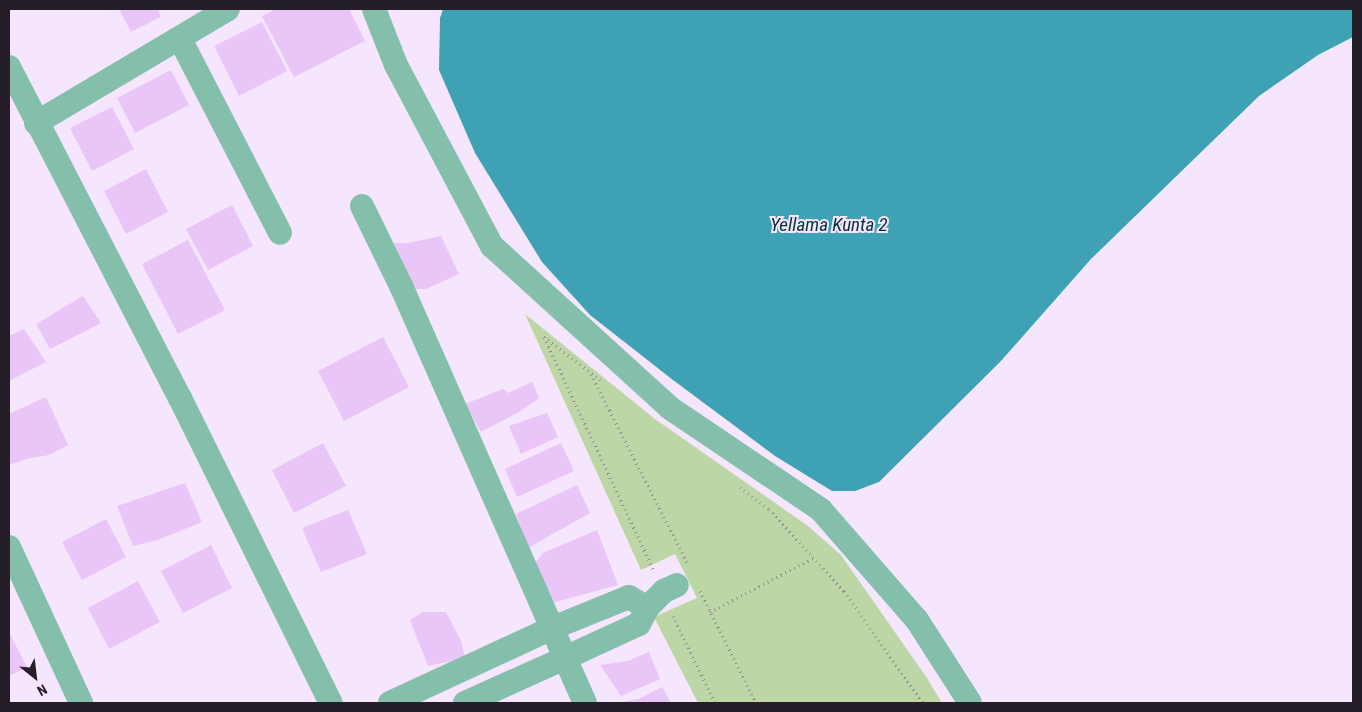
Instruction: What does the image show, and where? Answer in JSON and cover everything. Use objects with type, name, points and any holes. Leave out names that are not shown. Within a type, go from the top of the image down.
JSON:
[{"type":"street","points":[[36,123],[228,9]]},
{"type":"street","points":[[374,9],[396,65],[492,246],[670,408],[821,510],[917,620],[970,703]]},
{"type":"street","points":[[180,39],[280,233]]},
{"type":"street","points":[[9,67],[36,123],[180,398],[331,703]]},
{"type":"street","points":[[362,206],[402,288],[584,703]]},
{"type":"street","points":[[9,547],[81,703]]},
{"type":"street","points":[[465,703],[639,624],[647,608],[676,580]]},
{"type":"street","points":[[390,703],[550,628],[629,597],[647,608]]},
{"type":"path","points":[[605,383],[544,337],[676,580]]},
{"type":"path","points":[[589,371],[676,580],[677,629],[715,703]]},
{"type":"path","points":[[738,486],[769,510],[844,591],[923,703]]},
{"type":"path","points":[[756,703],[710,612],[813,558]]},
{"type":"green space","points":[[525,314],[655,419],[808,526],[841,555],[927,678],[942,703],[698,703],[654,617],[697,598],[675,554],[641,570]]},
{"type":"water","name":"Yellama Kunta 2","points":[[443,9],[1353,9],[1353,37],[1318,55],[1259,96],[1091,259],[1000,362],[879,482],[855,491],[832,491],[775,456],[590,315],[542,262],[475,153],[439,70],[440,18]]},
{"type":"building","points":[[119,9],[158,9],[161,17],[131,32]]},
{"type":"building","points":[[276,9],[349,9],[365,41],[294,77],[262,16]]},
{"type":"building","points":[[262,22],[287,71],[239,96],[214,46]]},
{"type":"building","points":[[171,70],[189,105],[135,133],[117,98]]},
{"type":"building","points":[[112,107],[134,149],[92,171],[70,128]]},
{"type":"building","points":[[146,169],[168,212],[126,234],[104,191]]},
{"type":"building","points":[[232,205],[253,246],[208,270],[186,229]]},
{"type":"building","points":[[441,236],[459,274],[426,289],[410,289],[394,243],[408,243]]},
{"type":"building","points":[[188,240],[225,310],[178,334],[142,264]]},
{"type":"building","points":[[83,296],[101,323],[50,349],[36,324]]},
{"type":"building","points":[[24,329],[46,362],[9,381],[9,336]]},
{"type":"building","points":[[383,337],[409,387],[344,421],[318,371]]},
{"type":"building","points":[[532,382],[539,398],[521,411],[481,432],[465,404],[503,389],[508,393]]},
{"type":"building","points":[[46,397],[68,445],[49,455],[26,459],[9,465],[9,414]]},
{"type":"building","points":[[547,413],[558,437],[521,454],[509,426]]},
{"type":"building","points":[[323,443],[346,486],[294,513],[272,470]]},
{"type":"building","points":[[561,443],[574,471],[517,497],[505,469]]},
{"type":"building","points":[[185,483],[202,522],[158,540],[133,546],[117,506]]},
{"type":"building","points":[[577,485],[590,513],[528,548],[516,514]]},
{"type":"building","points":[[348,510],[367,554],[321,572],[302,528]]},
{"type":"building","points":[[106,519],[126,557],[82,580],[62,542]]},
{"type":"building","points":[[597,530],[618,585],[552,603],[534,564],[543,553]]},
{"type":"building","points":[[211,545],[232,588],[183,613],[161,571]]},
{"type":"building","points":[[138,581],[160,622],[109,649],[88,608]]},
{"type":"building","points":[[423,612],[446,612],[461,641],[465,658],[428,666],[410,620]]},
{"type":"building","points":[[9,632],[27,667],[9,676]]},
{"type":"building","points":[[649,652],[660,679],[621,696],[600,665],[628,661]]},
{"type":"building","points":[[662,687],[671,703],[616,703],[639,699]]}]
